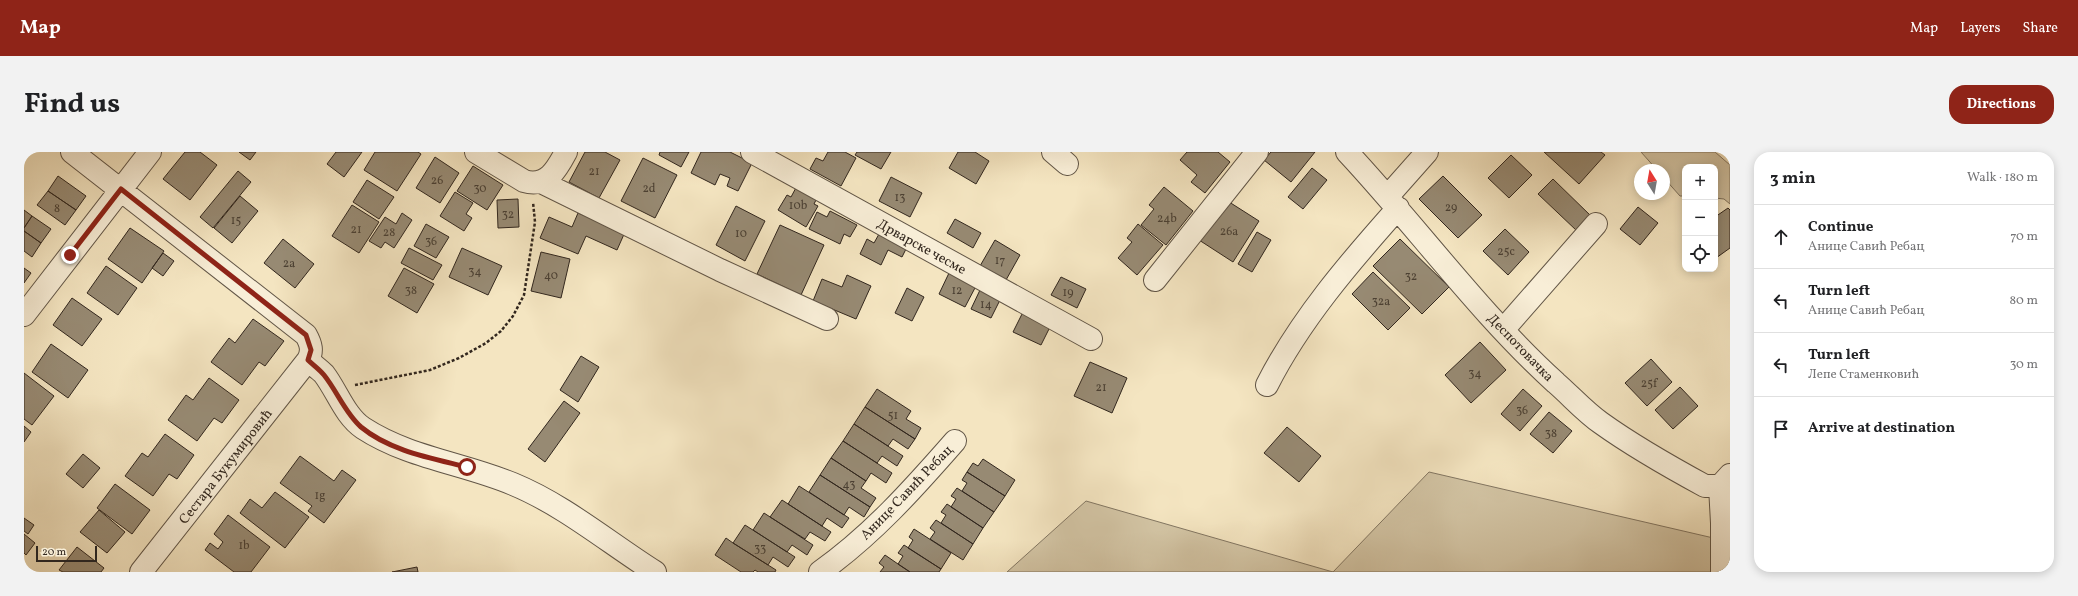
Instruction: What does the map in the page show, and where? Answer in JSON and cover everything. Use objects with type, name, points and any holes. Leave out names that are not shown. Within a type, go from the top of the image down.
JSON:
[{"type":"street","points":[[72,152],[306,335],[311,350],[308,360],[324,374],[332,389],[361,427],[386,442],[424,457],[490,474],[516,485],[579,521],[655,572]]},
{"type":"street","points":[[24,315],[150,152]]},
{"type":"street","points":[[476,152],[524,181],[537,183],[827,319]]},
{"type":"street","points":[[537,183],[553,174],[566,152]]},
{"type":"street","name":"Дрварске чесме","points":[[752,152],[1091,340]]},
{"type":"street","points":[[1155,280],[1257,152]]},
{"type":"street","name":"Деспотовачка","points":[[1348,152],[1393,202],[1441,262],[1503,330],[1539,368],[1601,423],[1705,486],[1725,480]]},
{"type":"street","points":[[1267,385],[1282,355],[1393,202],[1427,152]]},
{"type":"street","points":[[1503,330],[1596,224]]},
{"type":"street","name":"Сестара Букумировић","points":[[141,572],[308,360]]},
{"type":"street","name":"Анице Савић Ребац","points":[[820,572],[865,537],[893,510],[955,442]]},
{"type":"street","points":[[1722,572],[1722,523],[1725,480]]},
{"type":"path","points":[[332,389],[430,370],[460,358],[486,343],[501,331],[513,316],[524,296],[535,222],[537,183]]},
{"type":"shaded area","points":[[1641,152],[1715,152],[1730,165],[1730,204],[1724,199],[1718,198],[1718,164],[1682,164],[1682,196],[1680,196],[1670,185],[1670,164],[1652,164]]},
{"type":"shaded area","points":[[1429,472],[1722,540],[1723,572],[1333,572]]},
{"type":"shaded area","points":[[1086,501],[1333,572],[1007,572]]},
{"type":"building","points":[[185,152],[200,152],[217,165],[190,200],[163,179]]},
{"type":"building","points":[[239,152],[256,152],[250,160]]},
{"type":"building","points":[[336,152],[362,152],[344,177],[327,164]]},
{"type":"building","points":[[375,152],[418,152],[421,154],[397,191],[364,170]]},
{"type":"building","points":[[585,152],[605,152],[620,160],[599,198],[569,182]]},
{"type":"building","points":[[660,152],[689,152],[681,167],[659,155]]},
{"type":"building","points":[[701,152],[730,152],[752,163],[738,191],[727,186],[730,178],[720,174],[715,185],[691,173]]},
{"type":"building","points":[[828,152],[845,152],[856,158],[841,186],[810,169],[816,158],[823,161]]},
{"type":"building","points":[[857,152],[891,152],[881,169],[855,155]]},
{"type":"building","points":[[958,152],[975,152],[989,161],[976,184],[949,168]]},
{"type":"building","points":[[1187,152],[1218,152],[1230,162],[1205,193],[1191,182],[1197,175],[1180,160]]},
{"type":"building","points":[[1271,152],[1315,152],[1291,182],[1264,160]]},
{"type":"building","points":[[1544,152],[1601,152],[1605,155],[1579,184]]},
{"type":"building","points":[[1511,155],[1532,175],[1509,198],[1488,178]]},
{"type":"building","points":[[435,157],[459,173],[440,203],[416,188]]},
{"type":"building","points":[[643,158],[677,175],[655,218],[621,201]]},
{"type":"building","points":[[473,166],[503,185],[487,210],[457,191]]},
{"type":"building","points":[[1312,168],[1327,180],[1303,209],[1288,197]]},
{"type":"building","points":[[238,171],[251,182],[213,228],[200,217]]},
{"type":"building","points":[[58,176],[86,196],[76,210],[48,191]]},
{"type":"building","points":[[1443,176],[1482,215],[1458,238],[1419,199]]},
{"type":"building","points":[[891,177],[922,193],[910,217],[879,201]]},
{"type":"building","points":[[1553,179],[1591,216],[1577,231],[1538,194]]},
{"type":"building","points":[[367,180],[394,197],[379,219],[353,202]]},
{"type":"building","points":[[798,184],[818,196],[814,204],[818,206],[806,227],[778,210],[787,195],[791,197]]},
{"type":"building","points":[[1164,187],[1193,211],[1166,245],[1141,225],[1154,209],[1149,205]]},
{"type":"building","points":[[48,191],[76,210],[65,225],[37,205]]},
{"type":"building","points":[[455,192],[473,203],[466,214],[472,218],[464,231],[440,216]]},
{"type":"building","points":[[240,196],[258,211],[232,243],[214,228]]},
{"type":"building","points":[[518,199],[519,227],[498,228],[497,200]]},
{"type":"building","points":[[1226,200],[1259,221],[1233,262],[1199,240]]},
{"type":"building","points":[[352,205],[379,222],[359,253],[332,236]]},
{"type":"building","points":[[736,206],[765,221],[745,261],[716,245]]},
{"type":"building","points":[[1638,207],[1658,223],[1640,245],[1620,229]]},
{"type":"building","points":[[1728,208],[1730,210],[1730,248],[1718,257],[1718,236],[1718,215]]},
{"type":"building","points":[[24,210],[32,216],[24,228]]},
{"type":"building","points":[[830,211],[857,225],[850,237],[844,234],[840,244],[809,229],[817,212],[827,217]]},
{"type":"building","points":[[402,213],[412,220],[394,248],[385,242],[381,248],[369,241],[385,217],[396,224]]},
{"type":"building","points":[[578,213],[625,232],[617,250],[586,236],[578,254],[540,238],[549,217],[572,227]]},
{"type":"building","points":[[32,216],[51,229],[41,243],[24,231],[24,228]]},
{"type":"building","points":[[955,219],[981,233],[973,248],[947,233]]},
{"type":"building","points":[[426,224],[449,237],[436,258],[414,246]]},
{"type":"building","points":[[1138,224],[1163,245],[1137,275],[1118,258],[1132,242],[1127,238]]},
{"type":"building","points":[[780,225],[824,245],[801,295],[757,274]]},
{"type":"building","points":[[130,228],[164,251],[142,283],[108,259]]},
{"type":"building","points":[[1505,229],[1529,252],[1508,275],[1483,251]]},
{"type":"building","points":[[24,231],[41,243],[32,257],[24,251]]},
{"type":"building","points":[[1257,232],[1271,240],[1252,272],[1238,264]]},
{"type":"building","points":[[879,234],[909,243],[902,257],[888,250],[881,265],[860,254],[867,239],[874,243]]},
{"type":"building","points":[[283,239],[314,264],[295,288],[264,263]]},
{"type":"building","points":[[1400,239],[1449,287],[1422,314],[1373,266]]},
{"type":"building","points":[[995,240],[1020,255],[1006,280],[980,266]]},
{"type":"building","points":[[409,248],[442,265],[433,280],[401,263]]},
{"type":"building","points":[[462,248],[502,266],[488,295],[449,277]]},
{"type":"building","points":[[541,252],[570,259],[561,298],[531,291]]},
{"type":"building","points":[[163,253],[174,261],[163,276],[152,268]]},
{"type":"building","points":[[106,266],[137,288],[118,315],[87,293]]},
{"type":"building","points":[[24,268],[31,273],[24,283]]},
{"type":"building","points":[[404,268],[434,284],[417,313],[388,296]]},
{"type":"building","points":[[1373,272],[1410,308],[1388,330],[1352,294]]},
{"type":"building","points":[[949,273],[976,286],[965,307],[939,294]]},
{"type":"building","points":[[847,275],[871,286],[856,319],[813,301],[822,279],[842,287]]},
{"type":"building","points":[[1061,277],[1086,289],[1077,308],[1051,295]]},
{"type":"building","points":[[907,288],[924,297],[912,321],[895,313]]},
{"type":"building","points":[[980,290],[1000,300],[991,318],[971,309]]},
{"type":"building","points":[[72,298],[102,319],[82,346],[53,325]]},
{"type":"building","points":[[1024,310],[1052,323],[1041,345],[1013,332]]},
{"type":"building","points":[[253,319],[284,341],[265,366],[259,362],[242,385],[211,362],[229,338],[235,343]]},
{"type":"building","points":[[1480,342],[1506,370],[1471,403],[1445,375]]},
{"type":"building","points":[[51,344],[88,370],[68,398],[32,372]]},
{"type":"building","points":[[581,356],[599,367],[578,402],[560,390]]},
{"type":"building","points":[[1651,359],[1672,382],[1647,406],[1625,383]]},
{"type":"building","points":[[1090,362],[1127,378],[1112,413],[1074,396]]},
{"type":"building","points":[[24,373],[54,396],[32,425],[24,419]]},
{"type":"building","points":[[209,378],[239,400],[222,423],[214,418],[197,441],[168,420],[186,395],[193,400]]},
{"type":"building","points":[[1680,387],[1698,406],[1673,429],[1655,410]]},
{"type":"building","points":[[877,389],[911,411],[906,419],[921,428],[915,439],[865,407]]},
{"type":"building","points":[[1523,389],[1542,406],[1520,431],[1501,414]]},
{"type":"building","points":[[564,401],[580,413],[545,462],[528,449]]},
{"type":"building","points":[[865,407],[915,439],[908,449],[893,439],[888,446],[854,424]]},
{"type":"building","points":[[1549,412],[1572,431],[1553,453],[1530,434]]},
{"type":"building","points":[[854,424],[903,456],[897,466],[882,456],[877,463],[843,441]]},
{"type":"building","points":[[24,426],[31,432],[24,442]]},
{"type":"building","points":[[1287,427],[1321,456],[1299,482],[1264,453]]},
{"type":"building","points":[[165,434],[194,455],[177,479],[169,474],[153,496],[125,476],[142,453],[148,457]]},
{"type":"building","points":[[843,441],[892,473],[886,483],[871,473],[866,481],[831,458]]},
{"type":"building","points":[[83,454],[100,468],[83,488],[66,474]]},
{"type":"building","points":[[300,456],[334,481],[342,470],[356,480],[324,523],[308,511],[312,506],[280,483]]},
{"type":"building","points":[[831,458],[866,481],[861,488],[876,498],[870,507],[820,475]]},
{"type":"building","points":[[983,459],[1015,480],[1005,496],[967,472],[973,463],[978,466]]},
{"type":"building","points":[[967,472],[1005,496],[994,512],[962,491],[967,483],[962,480]]},
{"type":"building","points":[[820,475],[870,507],[864,517],[849,507],[844,515],[809,492]]},
{"type":"building","points":[[115,484],[150,510],[132,534],[97,508]]},
{"type":"building","points":[[799,486],[849,518],[842,528],[827,518],[822,526],[788,504]]},
{"type":"building","points":[[957,488],[994,512],[983,528],[951,507],[956,499],[951,496]]},
{"type":"building","points":[[275,492],[309,517],[285,548],[240,513],[250,499],[262,508]]},
{"type":"building","points":[[782,500],[831,532],[825,541],[810,532],[805,539],[770,517]]},
{"type":"building","points":[[947,504],[983,528],[973,544],[941,523],[946,515],[941,512]]},
{"type":"building","points":[[99,510],[125,532],[107,553],[80,532]]},
{"type":"building","points":[[764,513],[813,545],[807,555],[792,545],[787,552],[753,530]]},
{"type":"building","points":[[228,515],[270,547],[251,572],[234,572],[205,550],[210,543],[218,549],[223,542],[214,534]]},
{"type":"building","points":[[24,518],[34,525],[28,534],[24,531]]},
{"type":"building","points":[[936,520],[973,544],[963,560],[930,539],[935,532],[930,528]]},
{"type":"building","points":[[745,525],[795,557],[788,567],[773,557],[768,565],[733,543]]},
{"type":"building","points":[[914,529],[951,553],[941,569],[908,548],[913,540],[909,537]]},
{"type":"building","points":[[24,534],[35,543],[26,555],[24,553]]},
{"type":"building","points":[[726,538],[776,570],[775,572],[758,572],[755,570],[753,572],[741,572],[715,555]]},
{"type":"building","points":[[904,545],[941,569],[939,572],[910,572],[898,564],[903,556],[898,553]]},
{"type":"building","points":[[77,547],[104,568],[101,572],[63,572],[59,570]]},
{"type":"building","points":[[885,555],[910,572],[880,572],[884,567],[879,563]]},
{"type":"building","points":[[417,567],[418,572],[392,572]]},
{"type":"route","points":[[70,255],[121,189],[306,335],[311,345],[308,360],[324,374],[332,389],[361,427],[386,442],[424,457],[467,467]]}]
